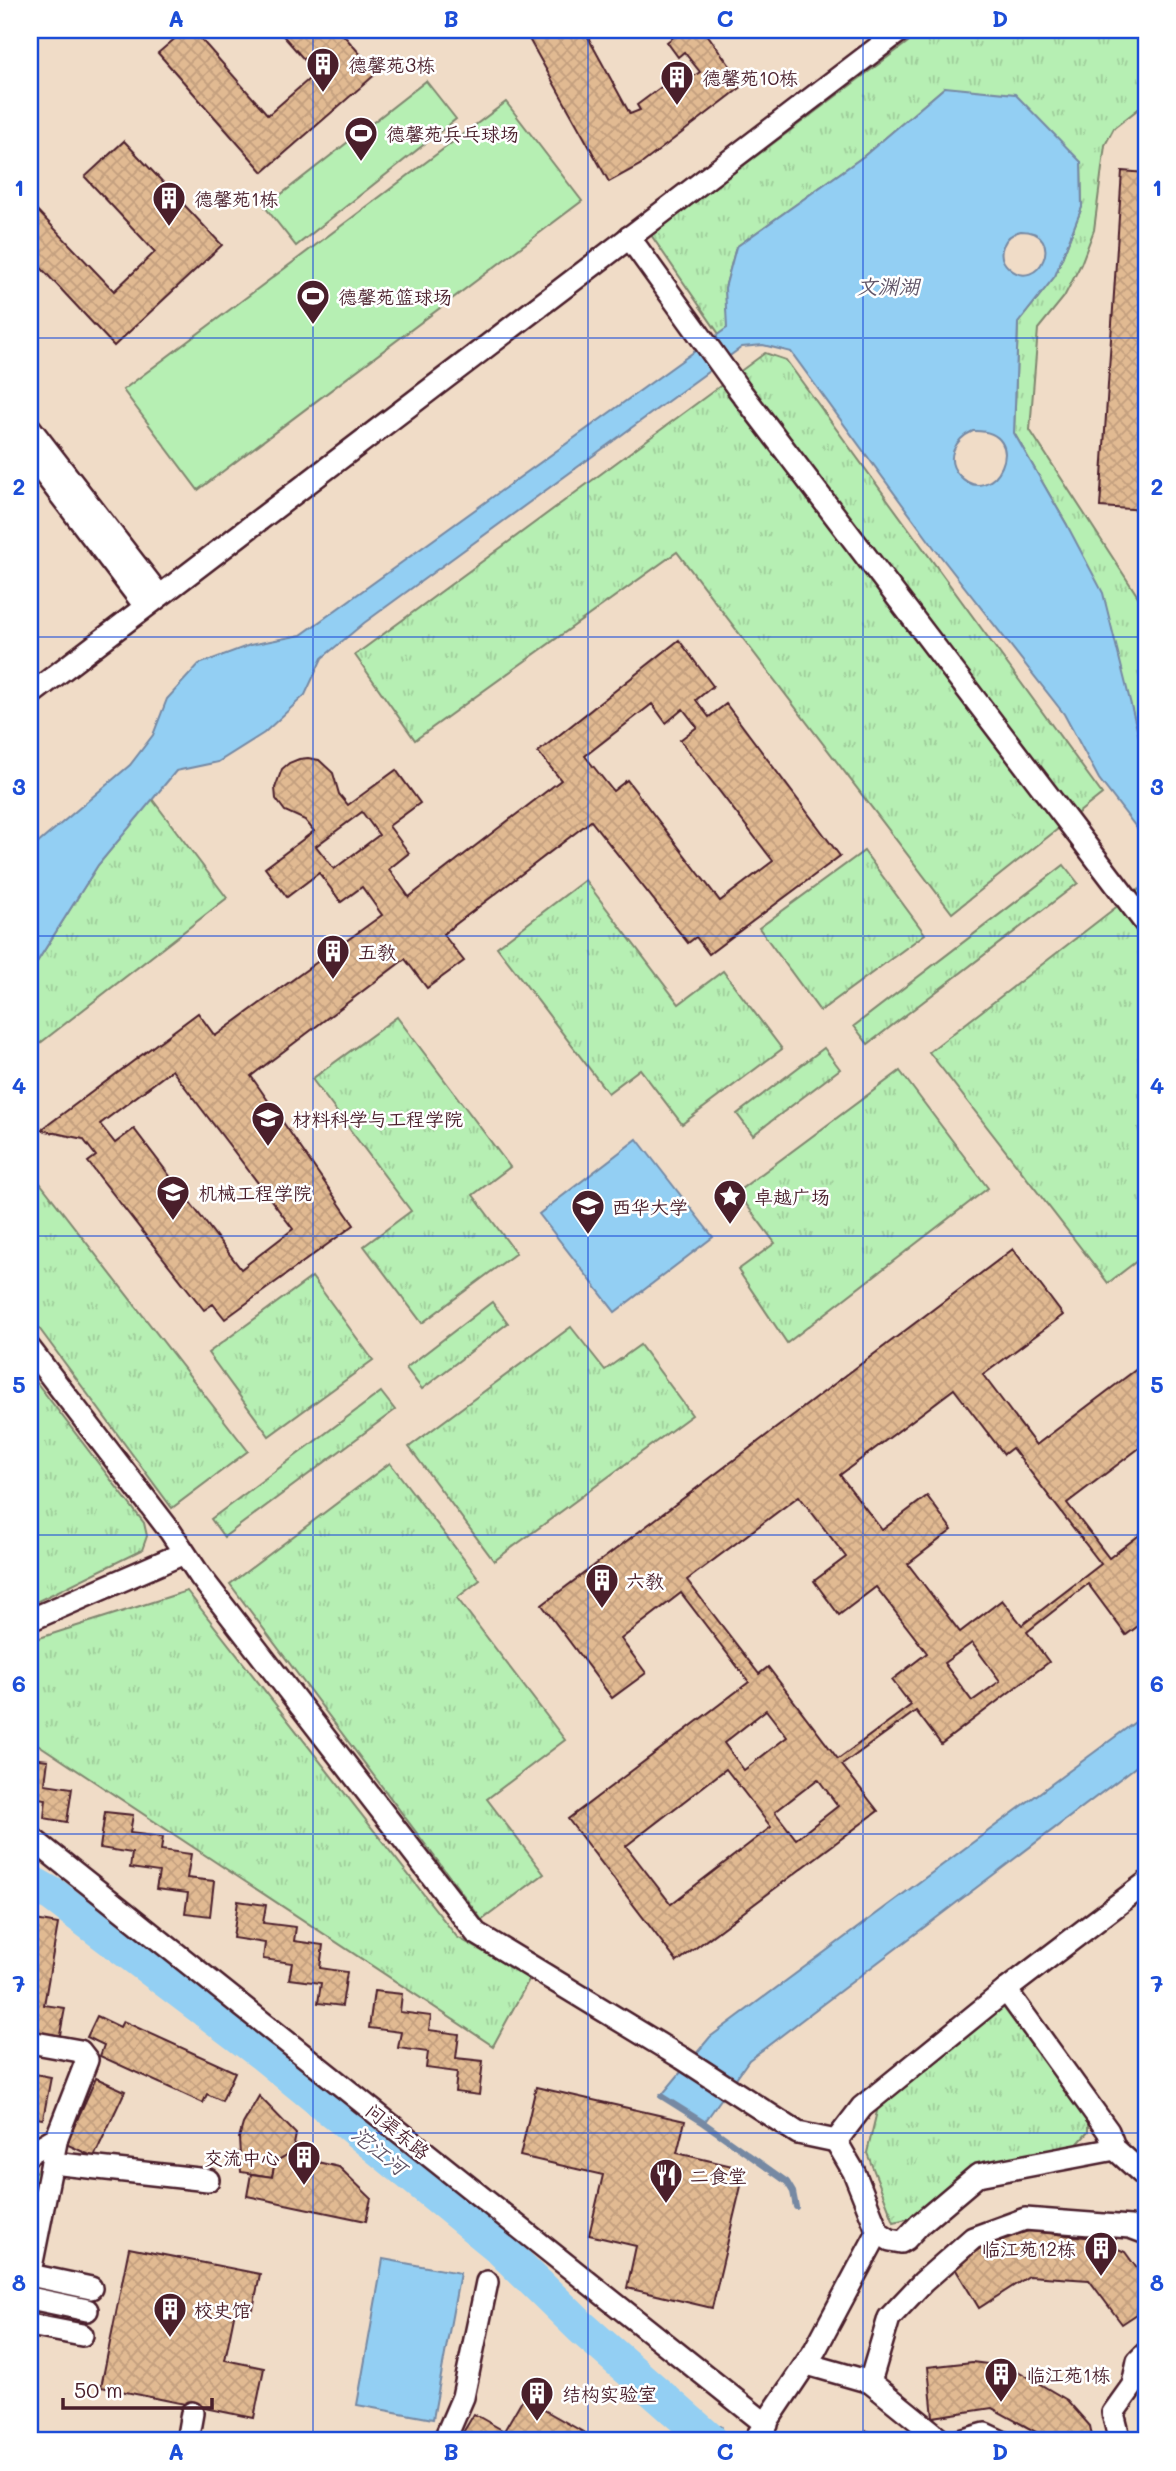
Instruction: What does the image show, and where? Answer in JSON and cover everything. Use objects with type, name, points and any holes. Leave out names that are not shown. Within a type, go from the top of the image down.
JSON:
[{"type":"street","points":[[30,695],[901,30]]},
{"type":"street","points":[[629,237],[737,387],[1146,924]]},
{"type":"street","points":[[30,428],[152,601]]},
{"type":"street","points":[[30,455],[152,601]]},
{"type":"street","points":[[30,1349],[476,1933],[682,2058],[797,2133],[836,2141],[854,2172],[878,2232],[890,2240],[901,2242],[978,2175],[1115,2149]]},
{"type":"street","points":[[30,1620],[184,1553]]},
{"type":"street","name":"问渠东路","points":[[30,1836],[761,2433]]},
{"type":"street","points":[[836,2141],[862,2107],[1006,1990],[1146,1883]]},
{"type":"street","points":[[1006,1990],[1108,2131],[1115,2149],[1146,2177]]},
{"type":"street","points":[[30,2042],[80,2050],[87,2060],[57,2137],[30,2273],[91,2288]]},
{"type":"street","points":[[30,2152],[57,2137]]},
{"type":"street","points":[[52,2163],[208,2180]]},
{"type":"street","points":[[870,2382],[889,2318],[923,2282],[974,2238],[1025,2219],[1130,2227],[1146,2233]]},
{"type":"street","points":[[761,2433],[807,2364],[878,2232]]},
{"type":"street","points":[[444,2441],[463,2397],[487,2282]]},
{"type":"street","points":[[30,2298],[87,2310]]},
{"type":"street","points":[[30,2325],[82,2335]]},
{"type":"street","points":[[1120,2441],[1113,2413],[1140,2390],[1138,2361],[1146,2353]]},
{"type":"street","points":[[807,2364],[870,2382],[943,2441]]},
{"type":"street","points":[[187,2441],[192,2413]]},
{"type":"street","points":[[960,2441],[985,2434],[1000,2441]]},
{"type":"shaded area","name":"西华大学","points":[[30,30],[1146,30],[1146,2441],[30,2441]]},
{"type":"green space","points":[[924,30],[1146,30],[1146,103],[1114,128],[1105,145],[1094,230],[1064,297],[1038,329],[1030,430],[1146,609],[1146,746],[1141,745],[1067,525],[1014,433],[1018,323],[1055,276],[1082,207],[1081,162],[945,87],[864,156],[736,247],[725,288],[728,328],[719,334],[651,235]]},
{"type":"green space","name":"德馨苑兵乓球场","points":[[426,81],[456,119],[296,246],[265,207]]},
{"type":"green space","name":"德馨苑篮球场","points":[[506,102],[582,201],[198,490],[123,390]]},
{"type":"green space","points":[[765,353],[786,360],[1102,794],[952,913],[677,552],[415,740],[355,655]]},
{"type":"green space","points":[[152,799],[227,898],[30,1051],[30,973],[98,865]]},
{"type":"green space","points":[[864,851],[925,934],[820,1011],[759,928]]},
{"type":"green space","points":[[1064,865],[1078,883],[868,1044],[854,1026]]},
{"type":"green space","points":[[585,880],[679,1004],[723,971],[782,1049],[682,1124],[640,1069],[608,1093],[497,947]]},
{"type":"green space","points":[[1146,884],[1146,1254],[1108,1283],[929,1052]]},
{"type":"green space","points":[[397,1017],[510,1167],[473,1195],[516,1253],[422,1323],[364,1246],[411,1211],[312,1079]]},
{"type":"green space","points":[[824,1048],[840,1069],[753,1135],[737,1114]]},
{"type":"green space","points":[[900,1071],[988,1188],[787,1343],[738,1270],[775,1243],[737,1192]]},
{"type":"green space","points":[[30,1170],[248,1451],[172,1508],[30,1316]]},
{"type":"green space","points":[[312,1277],[373,1360],[269,1436],[208,1353]]},
{"type":"green space","points":[[492,1302],[508,1323],[422,1389],[406,1368]]},
{"type":"green space","points":[[571,1327],[605,1370],[640,1345],[692,1415],[494,1561],[409,1447]]},
{"type":"green space","points":[[30,1374],[144,1523],[147,1536],[142,1550],[30,1605]]},
{"type":"green space","points":[[381,1392],[395,1410],[224,1537],[211,1519]]},
{"type":"green space","points":[[390,1463],[480,1580],[457,1598],[565,1740],[487,1799],[544,1874],[482,1920],[230,1584]]},
{"type":"green space","points":[[187,1591],[457,1937],[530,1978],[493,2046],[30,1739],[30,1641]]},
{"type":"green space","points":[[1003,2007],[1088,2121],[1088,2132],[1074,2148],[978,2166],[919,2216],[894,2222],[867,2153],[879,2103]]},
{"type":"green space","points":[[41,2168],[30,2221],[30,2175]]},
{"type":"water","name":"文渊湖","points":[[945,87],[1015,94],[1081,162],[1082,207],[1055,276],[1018,323],[1014,433],[1103,593],[1141,745],[1146,751],[1146,840],[1099,779],[1064,714],[935,549],[791,352],[763,345],[742,347],[364,623],[322,658],[305,695],[264,733],[218,762],[176,771],[98,865],[30,973],[30,850],[130,765],[153,735],[167,699],[199,664],[250,645],[301,635],[727,328],[725,288],[736,247],[864,156]],"holes":[[[1021,231],[1035,234],[1043,241],[1045,250],[1044,260],[1030,274],[1020,274],[1009,268],[1002,257],[1006,241]],[[973,431],[992,434],[1002,442],[1005,454],[1002,467],[995,477],[984,484],[972,484],[959,475],[952,462],[957,444]]]},
{"type":"water","points":[[637,1139],[713,1237],[615,1312],[539,1214]]},
{"type":"water","points":[[1146,1714],[1146,1759],[749,2060],[704,2123],[661,2096],[710,2037]]},
{"type":"water","points":[[383,2259],[460,2273],[433,2419],[357,2405]]},
{"type":"building","name":"德馨苑3栋","points":[[185,30],[193,30],[268,115],[316,73],[278,30],[339,30],[377,73],[263,172],[158,53]]},
{"type":"building","name":"德馨苑10栋","points":[[524,30],[584,30],[630,114],[640,110],[637,105],[672,79],[679,86],[700,72],[684,52],[678,57],[667,42],[683,30],[704,30],[744,85],[640,165],[609,182]]},
{"type":"building","name":"德馨苑1栋","points":[[124,141],[222,245],[114,346],[30,256],[30,210],[34,207],[114,291],[155,252],[85,177]]},
{"type":"building","points":[[1122,171],[1146,173],[1146,510],[1100,507]]},
{"type":"building","name":"五教","points":[[679,640],[713,686],[696,700],[709,717],[726,704],[840,856],[709,954],[696,937],[688,943],[591,821],[443,934],[464,961],[427,988],[405,959],[251,1076],[354,1225],[225,1319],[213,1304],[204,1310],[88,1162],[96,1156],[83,1139],[41,1130],[198,1013],[215,1036],[382,915],[362,887],[341,902],[319,873],[287,897],[265,868],[314,831],[305,820],[285,811],[276,799],[275,788],[282,769],[289,763],[308,758],[319,760],[333,773],[339,794],[348,805],[396,770],[420,803],[389,826],[409,853],[389,869],[409,897],[561,780],[538,752]],"holes":[[[652,704],[666,723],[683,709],[697,727],[680,740],[773,861],[720,901],[627,780],[613,791],[585,756]],[[362,812],[379,835],[334,869],[316,846]],[[172,1070],[293,1229],[241,1269],[134,1129],[115,1143],[100,1124]]]},
{"type":"building","name":"六教","points":[[1013,1249],[1063,1315],[983,1375],[1036,1445],[1146,1362],[1146,1443],[1067,1503],[1109,1558],[1146,1530],[1146,1620],[1126,1635],[1088,1584],[1027,1632],[1049,1662],[941,1744],[916,1711],[842,1765],[878,1811],[677,1962],[568,1819],[749,1682],[681,1593],[621,1639],[646,1673],[612,1698],[542,1605]],"holes":[[[954,1389],[1004,1454],[1012,1448],[1101,1564],[1022,1625],[1002,1600],[960,1632],[908,1564],[952,1530],[927,1496],[882,1530],[840,1475]],[[799,1496],[846,1557],[814,1581],[839,1615],[876,1587],[927,1653],[892,1680],[911,1705],[838,1759],[768,1667],[759,1674],[687,1580]],[[972,1643],[1000,1681],[972,1701],[944,1663]],[[766,1710],[787,1737],[744,1770],[724,1743]],[[726,1769],[771,1827],[671,1904],[626,1846]],[[818,1779],[838,1806],[796,1839],[775,1812]]]},
{"type":"building","points":[[30,1758],[48,1760],[45,1784],[72,1788],[67,1822],[44,1818],[46,1799],[30,1797]]},
{"type":"building","points":[[105,1812],[133,1815],[130,1833],[163,1837],[161,1850],[191,1854],[187,1878],[214,1881],[210,1916],[185,1913],[188,1893],[156,1889],[159,1872],[130,1868],[132,1853],[100,1848]]},
{"type":"building","points":[[238,1901],[266,1905],[263,1923],[296,1927],[294,1941],[323,1945],[320,1968],[347,1972],[342,2006],[318,2003],[321,1983],[289,1979],[292,1963],[263,1959],[265,1943],[233,1938]]},
{"type":"building","points":[[30,1919],[58,1924],[44,2005],[65,2008],[59,2040],[30,2034]]},
{"type":"building","points":[[374,1991],[402,1994],[400,2012],[431,2016],[429,2030],[459,2034],[456,2058],[483,2061],[479,2095],[455,2092],[457,2072],[426,2068],[428,2052],[398,2048],[401,2032],[369,2028]]},
{"type":"building","points":[[97,2016],[120,2027],[123,2021],[235,2072],[222,2101],[207,2094],[203,2103],[100,2056],[104,2045],[87,2037]]},
{"type":"building","points":[[30,2073],[51,2077],[43,2119],[30,2117]]},
{"type":"building","points":[[96,2078],[125,2091],[94,2157],[66,2144]]},
{"type":"building","name":"二食堂","points":[[536,2087],[685,2121],[677,2153],[745,2169],[712,2308],[627,2288],[636,2246],[589,2235],[603,2175],[520,2156]]},
{"type":"building","name":"交流中心","points":[[259,2096],[296,2134],[292,2156],[287,2155],[275,2162],[272,2177],[241,2172],[239,2138],[243,2124]]},
{"type":"building","name":"交流中心","points":[[287,2155],[339,2167],[371,2198],[366,2221],[247,2196],[251,2174],[272,2177],[275,2162]]},
{"type":"building","name":"临江苑12栋","points":[[1029,2231],[1094,2238],[1125,2252],[1146,2281],[1146,2308],[1122,2324],[1089,2280],[1029,2276],[979,2308],[953,2265],[991,2242]]},
{"type":"building","name":"校史馆","points":[[129,2248],[260,2274],[253,2309],[236,2306],[225,2360],[264,2368],[254,2418],[101,2387]]},
{"type":"building","name":"临江苑1栋","points":[[972,2362],[1011,2367],[1067,2400],[1090,2426],[1093,2441],[1046,2441],[1045,2437],[992,2408],[933,2417],[928,2367]]},
{"type":"building","name":"结构实验室","points":[[523,2398],[599,2441],[458,2441],[474,2414],[504,2431]]},
{"type":"building","points":[[867,2431],[902,2441],[865,2441]]},
{"type":"waterway","name":"沱江河","points":[[30,1882],[53,1895],[262,2053],[497,2245],[581,2327],[711,2441]]},
{"type":"waterway","points":[[661,2096],[787,2182],[793,2192],[796,2207]]},
{"type":"waterway","points":[[720,2428],[721,2441]]},
{"type":"place","name":"德馨苑3栋","points":[[323,94]]},
{"type":"place","name":"德馨苑10栋","points":[[677,107]]},
{"type":"place","name":"德馨苑兵乓球场","points":[[361,163]]},
{"type":"place","name":"德馨苑1栋","points":[[169,228]]},
{"type":"place","name":"德馨苑篮球场","points":[[313,326]]},
{"type":"place","name":"五教","points":[[333,981]]},
{"type":"place","name":"材料科学与工程学院","points":[[268,1148]]},
{"type":"place","name":"机械工程学院","points":[[173,1222]]},
{"type":"place","name":"卓越广场","points":[[730,1226]]},
{"type":"place","name":"西华大学","points":[[588,1236]]},
{"type":"place","name":"六教","points":[[602,1610]]},
{"type":"place","name":"交流中心","points":[[304,2187]]},
{"type":"place","name":"二食堂","points":[[666,2205]]},
{"type":"place","name":"临江苑12栋","points":[[1101,2278]]},
{"type":"place","name":"校史馆","points":[[170,2339]]},
{"type":"place","name":"临江苑1栋","points":[[1001,2404]]},
{"type":"place","name":"结构实验室","points":[[537,2423]]}]
